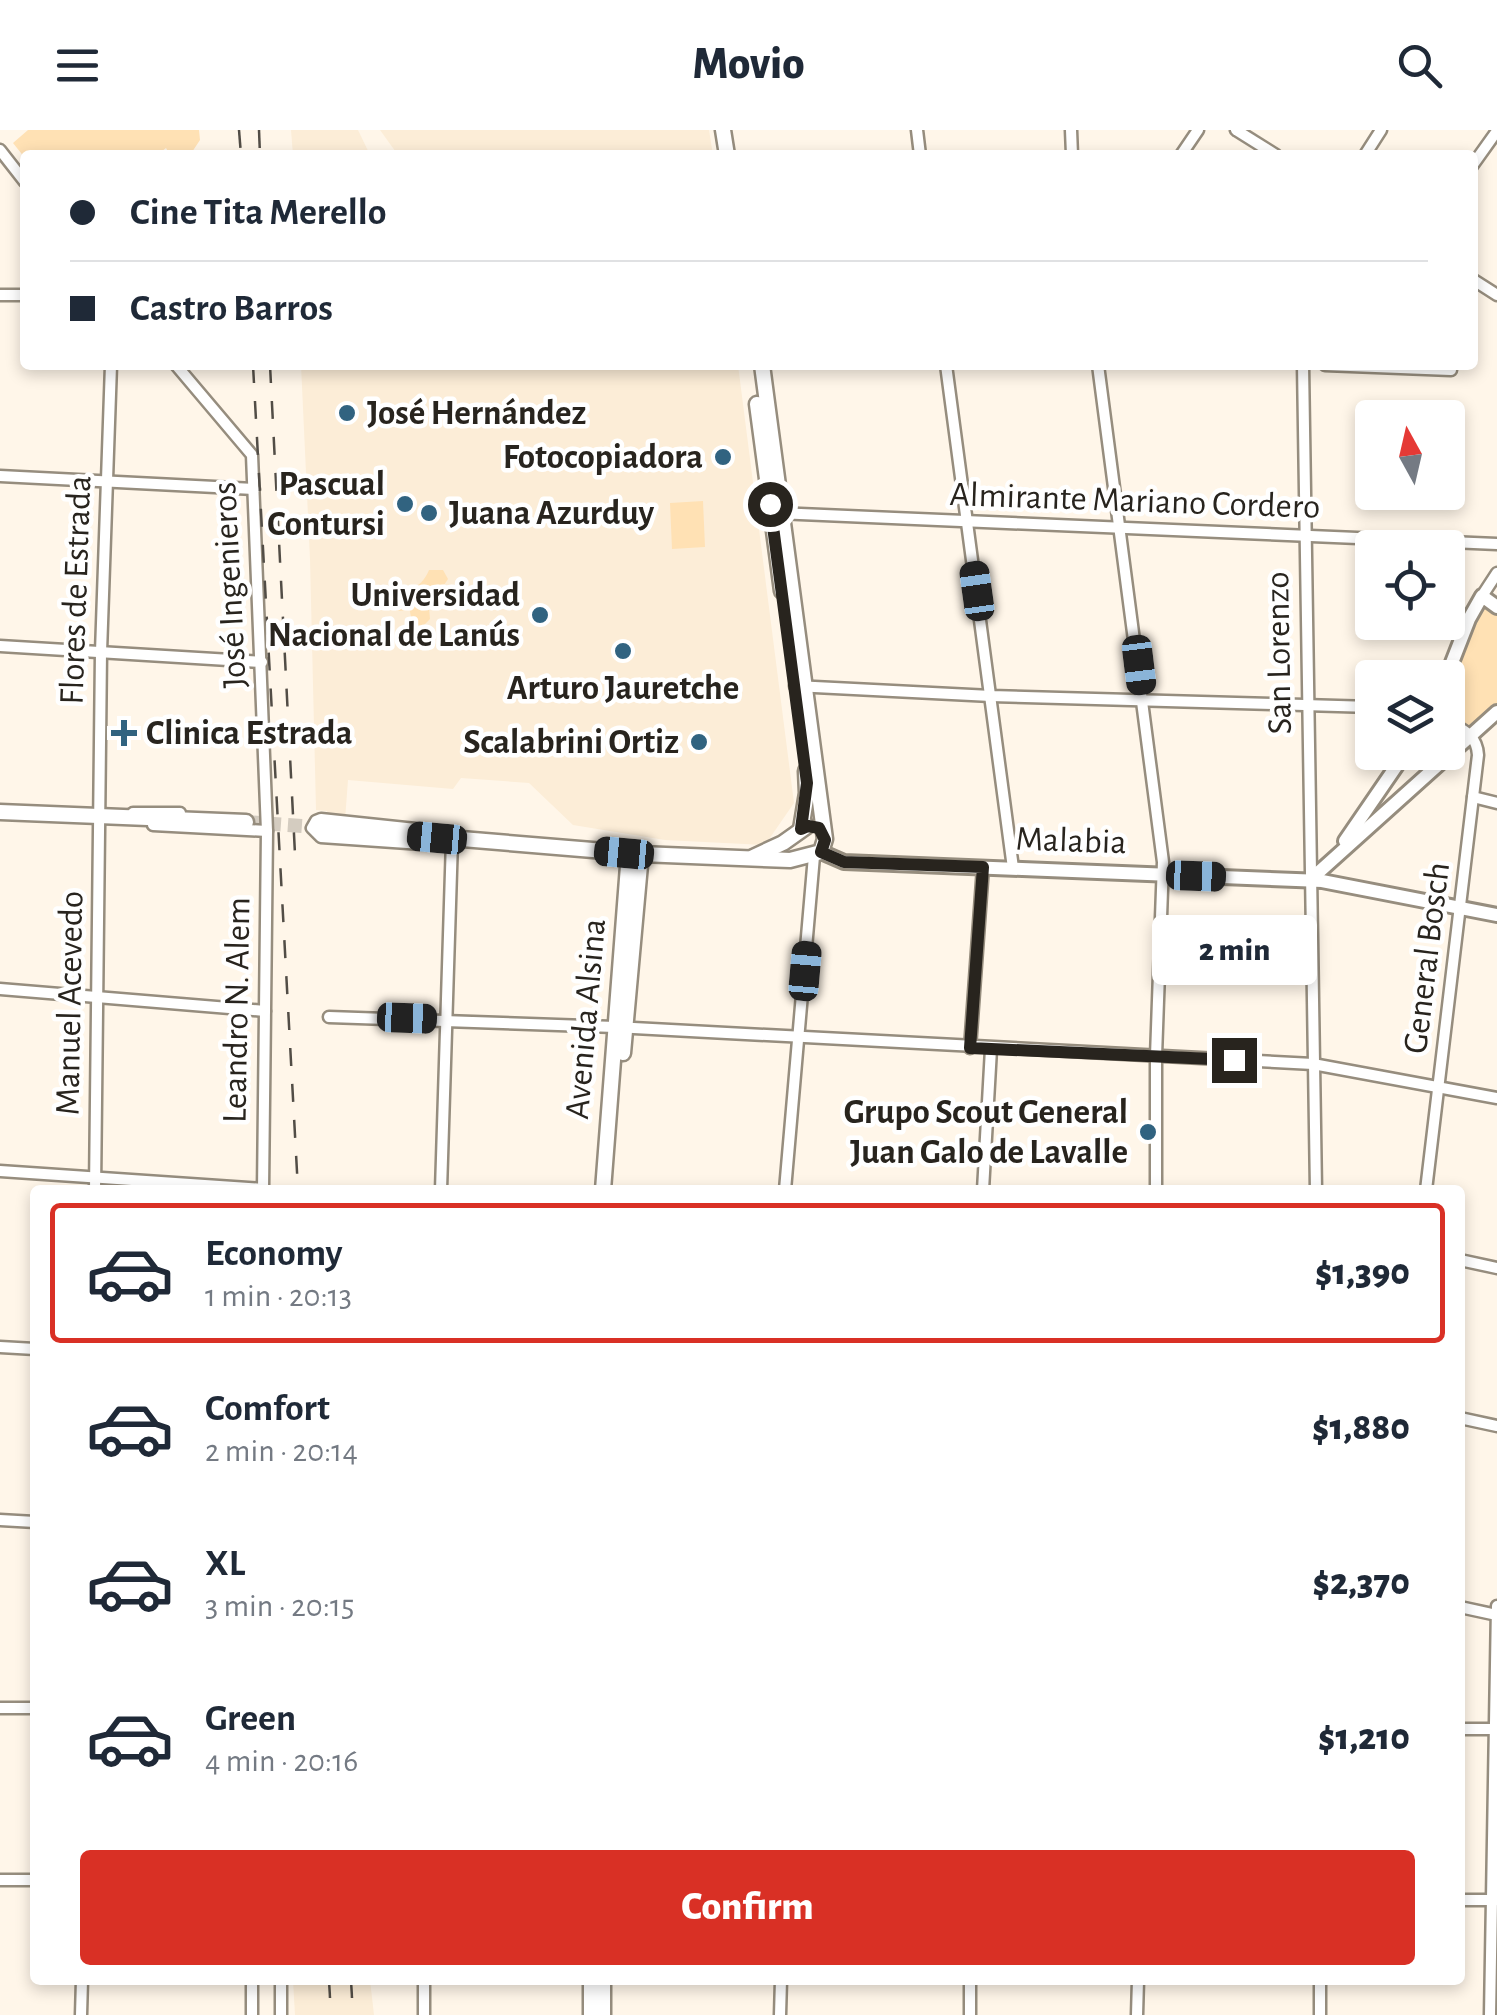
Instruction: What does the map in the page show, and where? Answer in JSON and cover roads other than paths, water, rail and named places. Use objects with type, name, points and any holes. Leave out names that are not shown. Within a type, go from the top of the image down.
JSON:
[{"type":"main road","points":[[753,370],[825,840],[815,855],[797,848],[807,783],[800,686]]},
{"type":"main road","points":[[762,370],[776,513]]},
{"type":"main road","points":[[0,812],[246,822]]},
{"type":"main road","points":[[750,858],[812,826],[822,831]]},
{"type":"main road","name":"Malabia","points":[[317,828],[635,854],[790,860],[815,855]]},
{"type":"main road","name":"Avenida Alsina","points":[[604,1185],[635,854]]},
{"type":"main road","name":"Avenida Alsina","points":[[612,1185],[620,1028]]},
{"type":"main road","points":[[590,2015],[591,1985]]},
{"type":"main road","points":[[603,1985],[603,2015]]},
{"type":"street","points":[[1236,130],[1268,150]]},
{"type":"street","points":[[1478,158],[1497,131]]},
{"type":"street","points":[[0,150],[20,176]]},
{"type":"street","name":"Flores de Estrada","points":[[107,817],[101,652],[112,370]]},
{"type":"street","name":"José Ingenieros","points":[[180,370],[249,449],[254,489],[267,831]]},
{"type":"street","points":[[947,370],[1012,868]]},
{"type":"street","points":[[1099,370],[1122,527],[1162,875],[1156,1185]]},
{"type":"street","name":"San Lorenzo","points":[[1304,370],[1316,1185]]},
{"type":"street","points":[[0,476],[254,489]]},
{"type":"street","name":"Almirante Mariano Cordero","points":[[776,513],[1497,544]]},
{"type":"street","points":[[1453,660],[1469,619],[1497,574]]},
{"type":"street","points":[[1482,596],[1497,607]]},
{"type":"street","points":[[0,646],[262,662]]},
{"type":"street","points":[[800,686],[991,696],[1355,706]]},
{"type":"street","points":[[1310,880],[1497,712]]},
{"type":"street","points":[[1465,731],[1471,735]]},
{"type":"street","name":"General Bosch","points":[[1427,1185],[1478,755],[1471,735]]},
{"type":"street","points":[[1332,860],[1394,770]]},
{"type":"street","points":[[1473,797],[1497,803]]},
{"type":"street","points":[[107,817],[142,811],[266,816]]},
{"type":"street","points":[[107,817],[140,824],[267,831]]},
{"type":"street","name":"Manuel Acevedo","points":[[95,1184],[98,999],[107,817]]},
{"type":"street","name":"Malabia","points":[[321,819],[425,830],[444,839],[422,844],[320,836],[312,828],[321,819]]},
{"type":"street","name":"Leandro N. Alem","points":[[263,1185],[267,831]]},
{"type":"street","points":[[442,1185],[444,839]]},
{"type":"street","points":[[785,1185],[815,855]]},
{"type":"street","name":"Malabia","points":[[815,855],[844,862],[1310,880],[1497,916]]},
{"type":"street","points":[[970,1048],[983,867]]},
{"type":"street","points":[[0,990],[265,1011]]},
{"type":"street","points":[[329,1016],[1313,1064],[1497,1098]]},
{"type":"street","points":[[983,1185],[991,1049]]},
{"type":"street","points":[[0,1172],[123,1185]]},
{"type":"street","points":[[1465,1261],[1497,1268]]},
{"type":"street","points":[[0,1346],[30,1349]]},
{"type":"street","points":[[1465,1419],[1497,1426]]},
{"type":"street","points":[[0,1520],[30,1522]]},
{"type":"street","points":[[1490,2015],[1495,1900],[1497,1606]]},
{"type":"street","points":[[1465,1608],[1497,1615]]},
{"type":"street","points":[[0,1708],[30,1708]]},
{"type":"street","points":[[1465,1729],[1495,1729]]},
{"type":"street","points":[[0,1880],[30,1880]]},
{"type":"street","points":[[1465,1900],[1495,1900]]},
{"type":"street","points":[[81,2015],[82,1985]]},
{"type":"street","points":[[252,1985],[252,2015]]},
{"type":"street","points":[[280,1985],[281,2015]]},
{"type":"street","points":[[424,1985],[424,2015]]},
{"type":"street","points":[[780,2015],[781,1985]]},
{"type":"street","points":[[970,1985],[970,2015]]},
{"type":"street","points":[[1138,1985],[1138,2015]]},
{"type":"street","points":[[1320,1985],[1320,2015]]},
{"type":"tunnel","points":[[246,822],[317,827]]},
{"type":"railway","points":[[239,130],[241,150]]},
{"type":"railway","points":[[259,130],[260,150]]},
{"type":"railway","points":[[253,370],[298,1185]]},
{"type":"railway","points":[[270,370],[295,854]]},
{"type":"railway","points":[[329,1985],[331,2015]]},
{"type":"railway","points":[[351,1985],[353,2015]]},
{"type":"place","name":"José Hernández","points":[[347,413]]},
{"type":"place","name":"Fotocopiadora","points":[[723,457]]},
{"type":"place","name":"Pascual Contursi","points":[[405,504]]},
{"type":"place","name":"Juana Azurduy","points":[[429,513]]},
{"type":"place","name":"Universidad Nacional de Lanús","points":[[540,615]]},
{"type":"place","name":"Arturo Jauretche","points":[[623,651]]},
{"type":"place","name":"Clinica Estrada","points":[[124,733]]},
{"type":"place","name":"Scalabrini Ortiz","points":[[699,742]]},
{"type":"place","name":"Grupo Scout General Juan Galo de Lavalle","points":[[1148,1132]]}]
